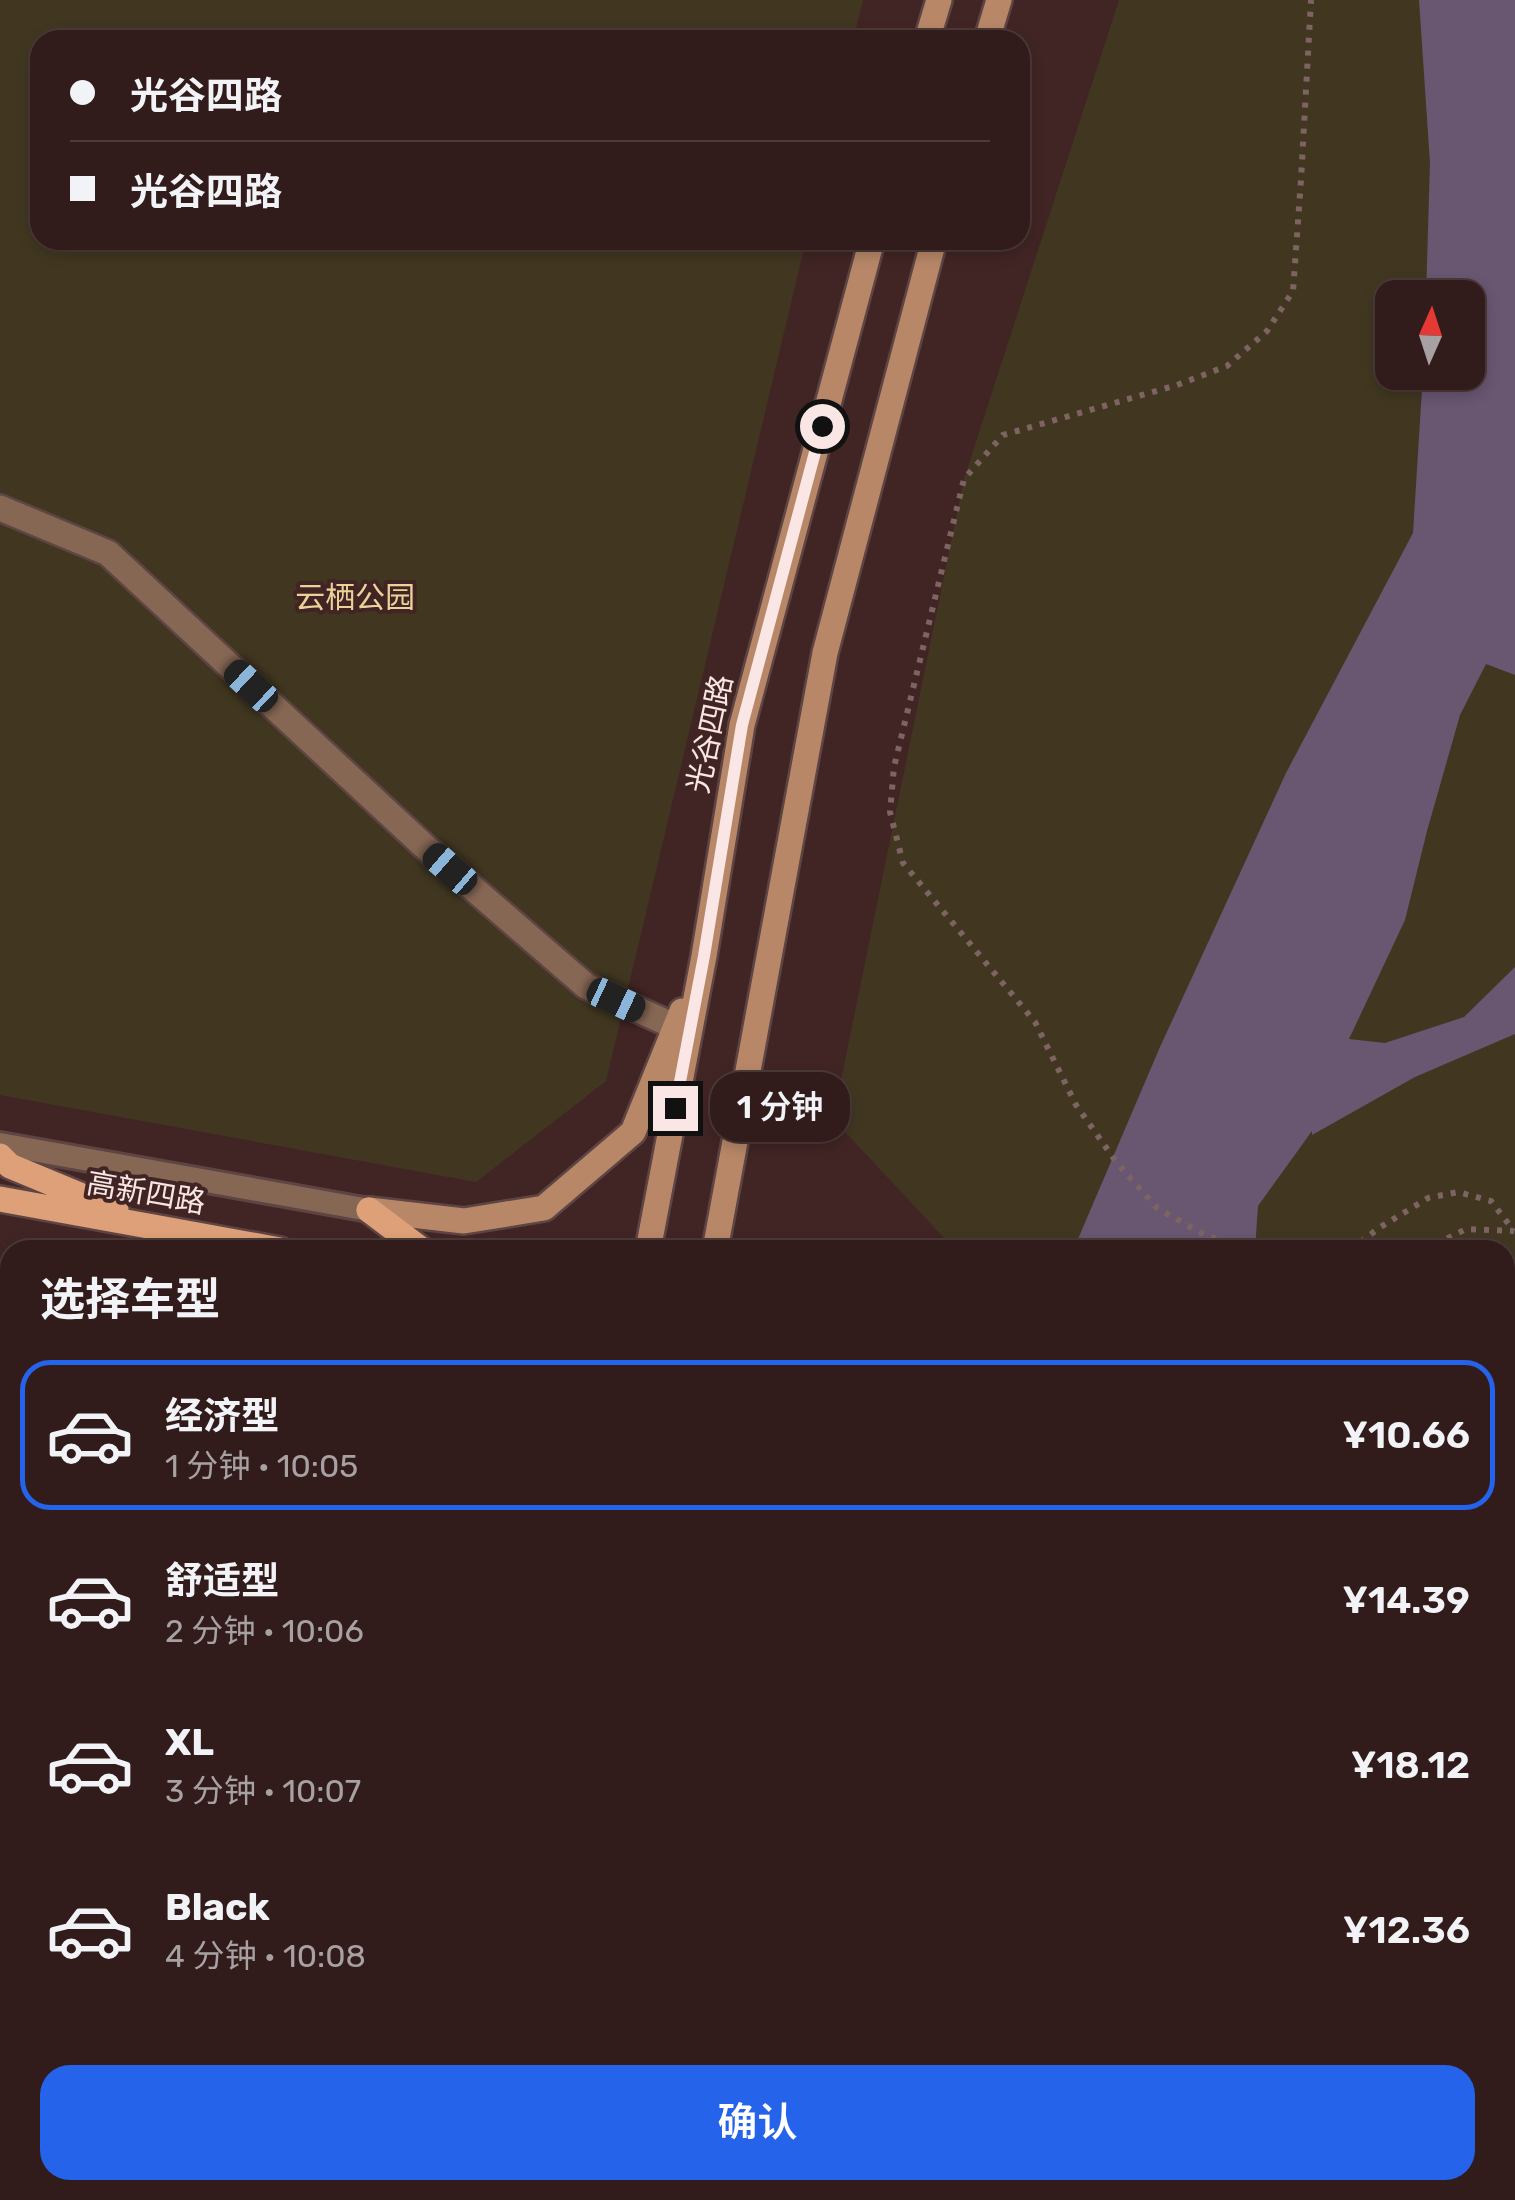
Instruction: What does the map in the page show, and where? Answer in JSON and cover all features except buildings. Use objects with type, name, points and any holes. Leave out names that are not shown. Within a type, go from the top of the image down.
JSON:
[{"type":"main road","points":[[929,30],[939,0]]},
{"type":"main road","points":[[990,30],[999,0]]},
{"type":"main road","name":"光谷四路","points":[[650,1240],[704,956],[742,725],[869,250]]},
{"type":"main road","points":[[716,1240],[825,654],[931,250]]},
{"type":"main road","points":[[369,1210],[464,1221],[544,1208],[633,1132],[704,956]]},
{"type":"main road","points":[[0,1156],[10,1166],[157,1228]]},
{"type":"main road","name":"高新四路","points":[[0,1200],[224,1240]]},
{"type":"main road","points":[[369,1210],[409,1240]]},
{"type":"street","points":[[0,508],[108,554],[423,845],[586,986],[676,1028]]},
{"type":"lane","points":[[0,1144],[369,1210]]},
{"type":"path","points":[[1219,1240],[1158,1208],[1117,1163],[1076,1105],[1035,1022],[904,863],[890,812],[894,766],[964,479],[1003,435],[1178,385],[1227,366],[1267,331],[1292,290],[1311,0]]},
{"type":"path","points":[[1363,1240],[1428,1198],[1458,1192],[1491,1202],[1515,1231]]},
{"type":"path","points":[[1443,1240],[1466,1228],[1515,1231]]},
{"type":"green space","name":"云栖公园","points":[[0,0],[863,0],[856,30],[30,30],[30,250],[804,250],[606,1081],[476,1182],[0,1095]]},
{"type":"green space","points":[[1119,0],[1515,0],[1515,1240],[946,1240],[833,1119],[964,479]]},
{"type":"shaded area","points":[[1419,0],[1515,0],[1515,675],[1486,664],[1460,715],[1405,920],[1349,1039],[1385,1043],[1464,1017],[1515,967],[1515,1034],[1415,1077],[1312,1135],[1312,1131],[1258,1206],[1256,1240],[1078,1240],[1160,1047],[1286,773],[1413,533],[1422,390],[1485,390],[1485,280],[1427,280],[1430,163]]},
{"type":"route","points":[[675,1108],[742,725],[822,426]]}]
